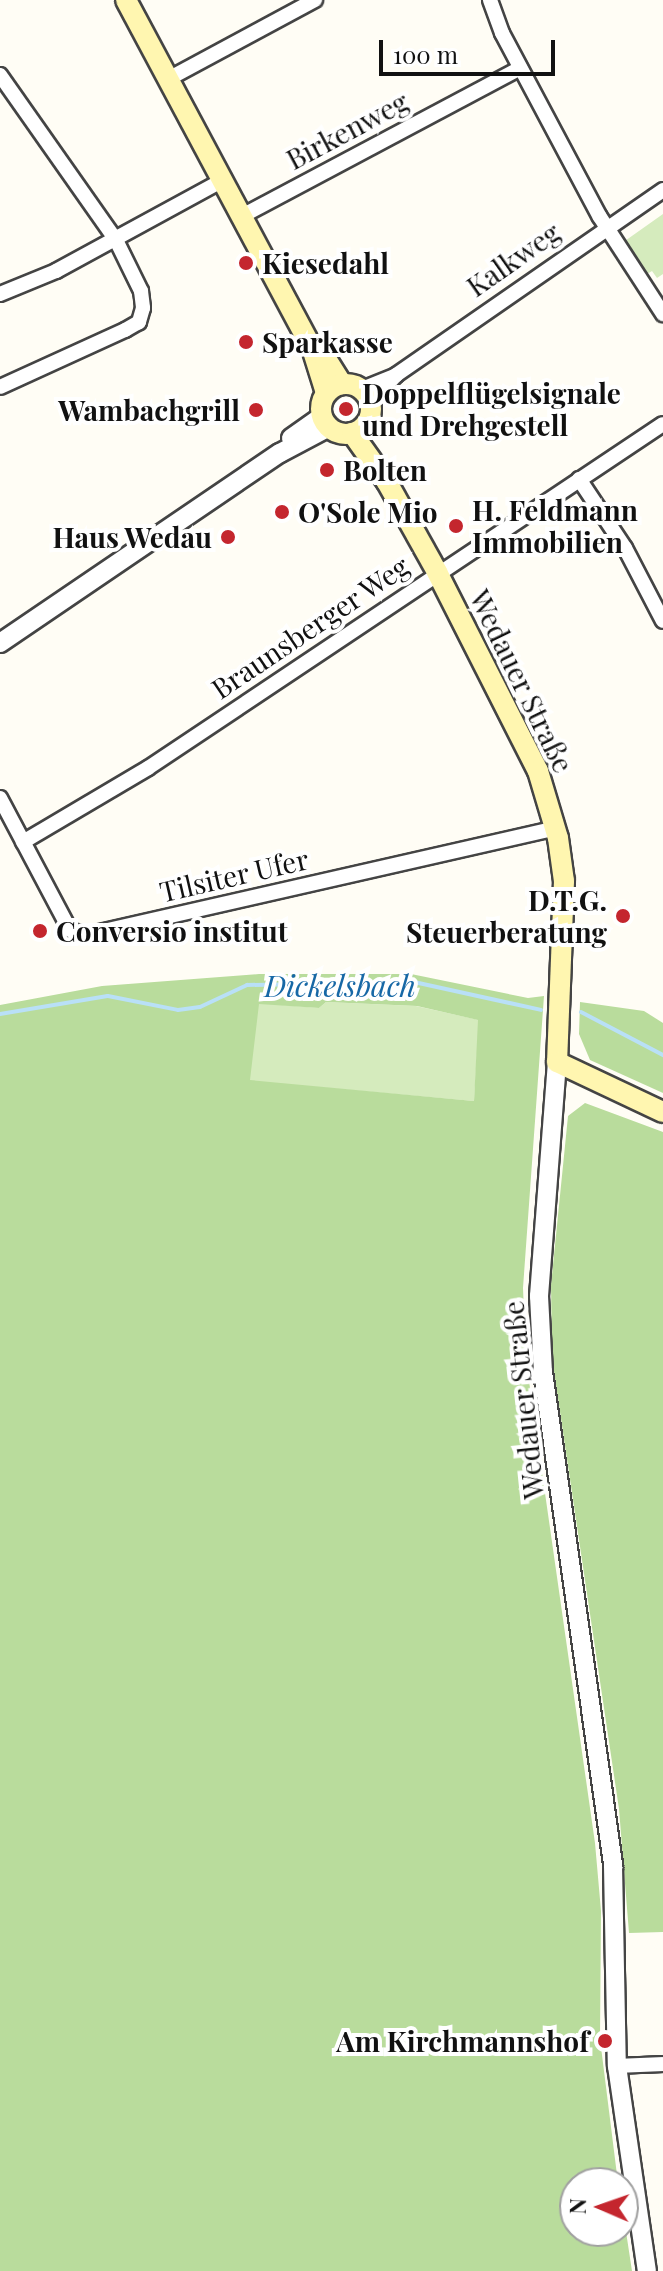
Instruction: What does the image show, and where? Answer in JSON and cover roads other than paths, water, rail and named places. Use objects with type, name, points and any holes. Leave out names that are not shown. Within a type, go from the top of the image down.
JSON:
[{"type":"main road","points":[[126,0],[312,348],[325,357],[350,392],[358,430],[325,422],[350,392]]},
{"type":"main road","name":"Wedauer Straße","points":[[358,430],[517,724],[556,828],[564,881],[557,1062]]},
{"type":"main road","points":[[557,1062],[663,1112]]},
{"type":"street","points":[[168,79],[315,0]]},
{"type":"street","points":[[490,0],[520,68],[607,228],[663,314]]},
{"type":"street","name":"Birkenweg","points":[[242,216],[520,68]]},
{"type":"street","points":[[0,75],[116,240],[141,291],[139,322],[0,387]]},
{"type":"street","points":[[0,294],[116,240],[223,180]]},
{"type":"street","name":"Kalkweg","points":[[350,392],[396,375],[663,190]]},
{"type":"street","points":[[0,643],[325,422]]},
{"type":"street","name":"Braunsberger Weg","points":[[23,842],[148,768],[437,572],[663,424]]},
{"type":"street","points":[[579,479],[625,548],[663,621]]},
{"type":"street","name":"Tilsiter Ufer","points":[[0,798],[70,930],[86,935],[556,828]]},
{"type":"street","name":"Wedauer Straße","points":[[557,1062],[539,1296],[543,1372],[613,1866],[617,2066],[647,2271]]},
{"type":"street","points":[[617,2066],[663,2064]]},
{"type":"waterway","name":"Dickelsbach","points":[[0,1014],[108,996],[178,1010],[200,1007],[247,985],[414,982],[541,1010]]},
{"type":"waterway","name":"Dickelsbach","points":[[581,1012],[663,1055]]},
{"type":"place","name":"Kiesedahl","points":[[246,263]]},
{"type":"place","name":"Sparkasse","points":[[246,342]]},
{"type":"place","name":"Doppelflügelsignale und Drehgestell","points":[[346,409]]},
{"type":"place","name":"Wambachgrill","points":[[256,410]]},
{"type":"place","name":"Bolten","points":[[327,470]]},
{"type":"place","name":"O'Sole Mio","points":[[282,512]]},
{"type":"place","name":"H. Feldmann Immobilien","points":[[456,526]]},
{"type":"place","name":"Haus Wedau","points":[[228,537]]},
{"type":"place","name":"D.T.G. Steuerberatung","points":[[623,916]]},
{"type":"place","name":"Conversio institut","points":[[40,931]]},
{"type":"place","name":"Am Kirchmannshof","points":[[605,2041]]}]
